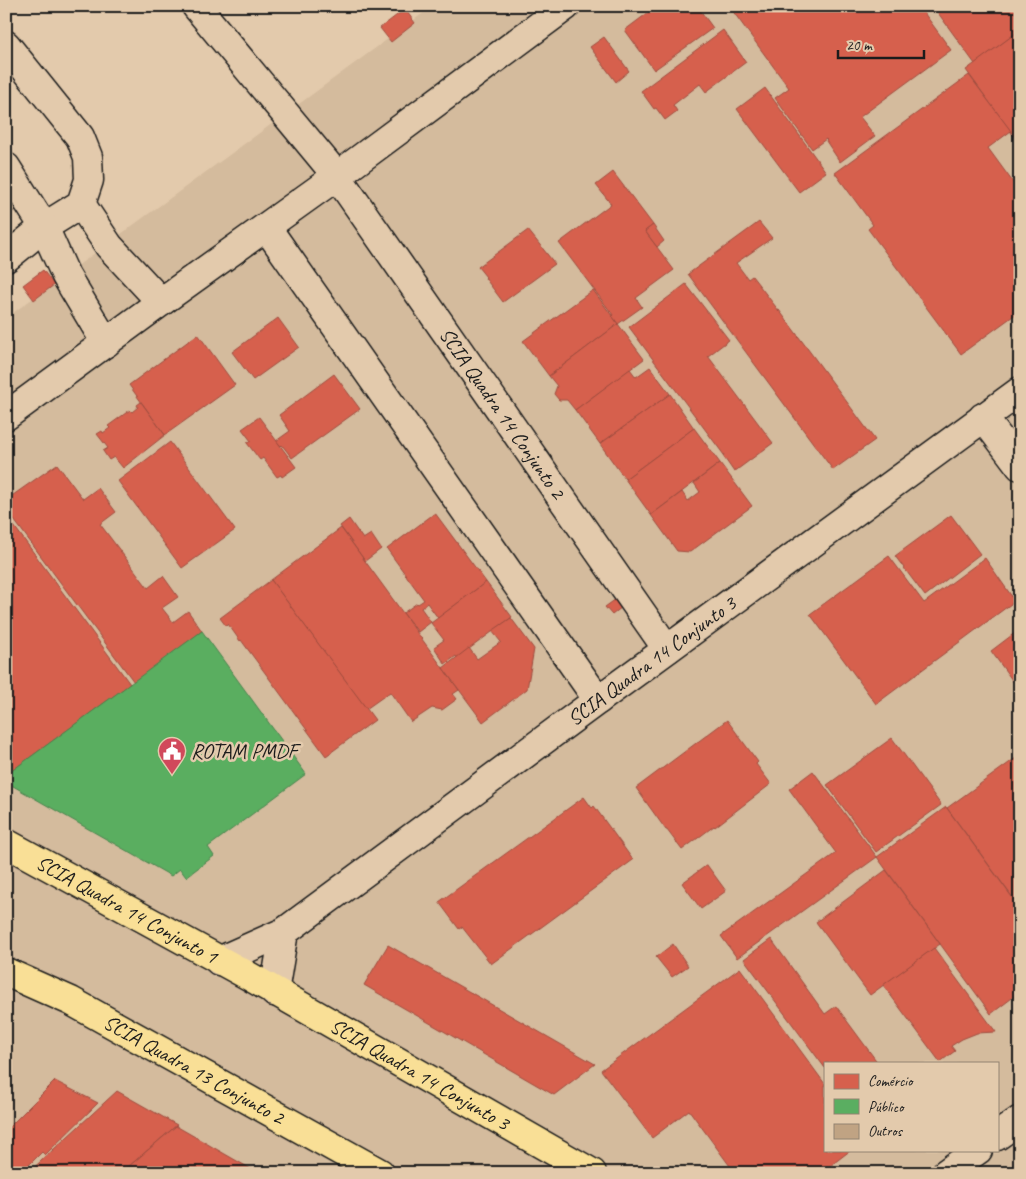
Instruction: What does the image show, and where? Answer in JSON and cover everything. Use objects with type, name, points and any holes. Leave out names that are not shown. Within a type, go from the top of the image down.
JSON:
[{"type":"main road","name":"SCIA Quadra 14 Conjunto 1","points":[[6,843],[246,975]]},
{"type":"main road","name":"SCIA Quadra 13 Conjunto 2","points":[[6,972],[71,1000],[380,1173]]},
{"type":"main road","name":"SCIA Quadra 14 Conjunto 3","points":[[246,975],[578,1169]]},
{"type":"street","name":"SCIA Quadra 14 Conjunto 2","points":[[196,6],[338,176],[667,649]]},
{"type":"street","points":[[6,416],[161,302],[267,228],[566,6]]},
{"type":"street","points":[[6,45],[80,137],[88,157],[89,180],[81,204],[44,227],[6,258]]},
{"type":"street","points":[[6,167],[44,227],[66,276],[106,343]]},
{"type":"street","points":[[81,204],[109,246],[161,302]]},
{"type":"street","points":[[267,228],[598,700]]},
{"type":"street","name":"SCIA Quadra 14 Conjunto 3","points":[[219,961],[284,932],[1020,390]]},
{"type":"street","points":[[983,417],[1020,466]]},
{"type":"street","points":[[274,992],[284,932]]},
{"type":"street","points":[[998,1135],[1020,1120]]},
{"type":"street","points":[[946,1173],[975,1152]]},
{"type":"shaded area","points":[[433,6],[1020,6],[1020,1173],[6,1173],[6,318]]},
{"type":"building: Comércio","points":[[657,6],[697,6],[713,28],[654,70],[625,30]]},
{"type":"building: Comércio","points":[[729,6],[919,6],[951,50],[860,117],[875,136],[840,162],[826,139],[812,149],[775,98],[789,88]]},
{"type":"building: Comércio","points":[[933,6],[1020,6],[1020,30],[975,64]]},
{"type":"building: Comércio","points":[[405,9],[415,23],[391,42],[380,28]]},
{"type":"building: Comércio","points":[[723,30],[746,62],[706,92],[700,84],[673,105],[677,111],[665,120],[641,91]]},
{"type":"building: Comércio","points":[[1020,30],[1020,136],[1016,139],[966,70]]},
{"type":"building: Comércio","points":[[604,37],[629,71],[616,82],[590,47]]},
{"type":"building: Comércio","points":[[969,75],[1011,131],[988,148],[1020,192],[1020,311],[961,354],[868,229],[873,225],[835,173]]},
{"type":"building: Comércio","points":[[765,88],[826,172],[799,192],[737,109]]},
{"type":"building: Comércio","points":[[613,172],[653,225],[645,231],[674,270],[636,298],[642,307],[618,324],[559,243],[611,204],[596,185]]},
{"type":"building: Comércio","points":[[759,222],[772,238],[736,263],[748,279],[752,276],[779,310],[875,440],[833,470],[688,274]]},
{"type":"building: Comércio","points":[[653,225],[664,241],[657,247],[645,231]]},
{"type":"building: Comércio","points":[[528,230],[555,264],[503,302],[478,267]]},
{"type":"building: Comércio","points":[[43,270],[54,285],[34,300],[23,285]]},
{"type":"building: Comércio","points":[[686,284],[729,340],[708,356],[773,443],[734,472],[724,455],[629,327]]},
{"type":"building: Comércio","points":[[593,290],[618,324],[549,376],[523,341]]},
{"type":"building: Comércio","points":[[278,318],[299,347],[253,380],[232,352]]},
{"type":"building: Comércio","points":[[618,324],[644,359],[575,410],[567,400],[559,400],[554,394],[557,386],[549,376]]},
{"type":"building: Comércio","points":[[198,334],[235,385],[165,435],[129,385]]},
{"type":"building: Comércio","points":[[650,367],[670,394],[600,444],[575,410],[630,369],[636,377]]},
{"type":"building: Comércio","points":[[334,374],[360,409],[292,458],[282,445],[276,441],[290,431],[279,415]]},
{"type":"building: Comércio","points":[[670,394],[694,428],[625,479],[600,444]]},
{"type":"building: Comércio","points":[[141,402],[165,435],[123,468],[114,457],[109,460],[103,451],[108,448],[97,434],[102,431],[103,433],[110,428],[108,426],[130,410],[132,412]]},
{"type":"building: Comércio","points":[[259,417],[296,467],[282,477],[281,475],[277,477],[263,458],[260,460],[247,443],[251,441],[242,429]]},
{"type":"building: Comércio","points":[[694,428],[720,463],[651,515],[625,479]]},
{"type":"building: Comércio","points":[[170,442],[235,530],[182,568],[118,481]]},
{"type":"building: Comércio","points":[[720,463],[752,506],[690,552],[677,551],[651,515],[682,492],[688,501],[700,492],[694,483]]},
{"type":"building: Comércio","points":[[57,464],[83,499],[98,488],[116,512],[100,524],[148,588],[163,576],[178,597],[162,608],[173,622],[188,611],[202,631],[134,682],[6,509],[6,500]]},
{"type":"building: Comércio","points":[[435,513],[486,582],[438,618],[427,603],[421,608],[431,622],[418,632],[403,613],[424,600],[387,549]]},
{"type":"building: Comércio","points":[[951,515],[980,554],[925,596],[895,556]]},
{"type":"building: Comércio","points":[[349,519],[363,539],[371,534],[381,549],[365,561],[340,526]]},
{"type":"building: Comércio","points":[[14,526],[130,684],[6,775],[6,532]]},
{"type":"building: Comércio","points":[[341,528],[459,690],[453,694],[457,699],[442,710],[432,708],[411,722],[390,692],[366,709],[271,580]]},
{"type":"building: Comércio","points":[[889,556],[924,603],[985,558],[1015,601],[876,704],[810,614]]},
{"type":"building: Comércio","points":[[271,580],[375,720],[326,756],[241,640],[228,624],[226,626],[220,618]]},
{"type":"building: Comércio","points":[[486,582],[512,617],[457,658],[456,656],[445,664],[434,647],[444,640],[431,623]]},
{"type":"building: Comércio","points":[[616,599],[622,607],[612,615],[605,607]]},
{"type":"building: Comércio","points":[[511,618],[534,649],[527,689],[483,722],[443,668],[469,648],[477,659],[501,642],[492,631]]},
{"type":"building: Comércio","points":[[1020,629],[1020,691],[991,651]]},
{"type":"building: Comércio","points":[[727,720],[758,762],[756,764],[771,784],[682,850],[636,788]]},
{"type":"building: Comércio","points":[[892,738],[941,805],[876,852],[827,785]]},
{"type":"building: Comércio","points":[[1020,755],[1020,899],[1016,902],[947,808]]},
{"type":"building: Comércio","points":[[813,771],[877,857],[737,958],[721,936],[836,853],[789,789]]},
{"type":"building: Comércio","points":[[584,797],[592,808],[594,806],[633,860],[491,964],[462,927],[459,929],[439,902]]},
{"type":"building: Comércio","points":[[946,807],[1020,908],[1020,992],[991,1014],[877,857]]},
{"type":"building: Comércio","points":[[707,865],[726,891],[701,909],[682,883]]},
{"type":"building: Comércio","points":[[886,870],[940,944],[870,995],[816,922]]},
{"type":"building: Comércio","points":[[771,939],[825,1014],[836,1006],[877,1062],[824,1062],[824,1067],[744,959]]},
{"type":"building: Comércio","points":[[673,944],[688,966],[672,977],[656,957]]},
{"type":"building: Comércio","points":[[388,945],[595,1064],[554,1095],[364,985]]},
{"type":"building: Comércio","points":[[934,948],[996,1032],[977,1033],[962,1039],[951,1046],[955,1051],[940,1062],[883,985]]},
{"type":"building: Comércio","points":[[740,968],[824,1083],[824,1152],[848,1152],[821,1173],[735,1173],[689,1110],[652,1138],[601,1070]]},
{"type":"building: Comércio","points":[[6,1065],[13,1071],[6,1078]]},
{"type":"building: Comércio","points":[[55,1081],[98,1103],[45,1155],[42,1152],[21,1173],[6,1173],[6,1130]]},
{"type":"building: Comércio","points":[[117,1091],[177,1125],[121,1173],[28,1173]]},
{"type":"building: Comércio","points":[[176,1126],[258,1173],[121,1173]]},
{"type":"building: Público","points":[[202,631],[306,774],[208,847],[214,856],[186,877],[180,869],[171,876],[6,782],[6,775]]},
{"type":"building: Outros","points":[[6,192],[18,208],[6,216]]},
{"type":"place","name":"ROTAM PMDF","points":[[172,775]]}]
